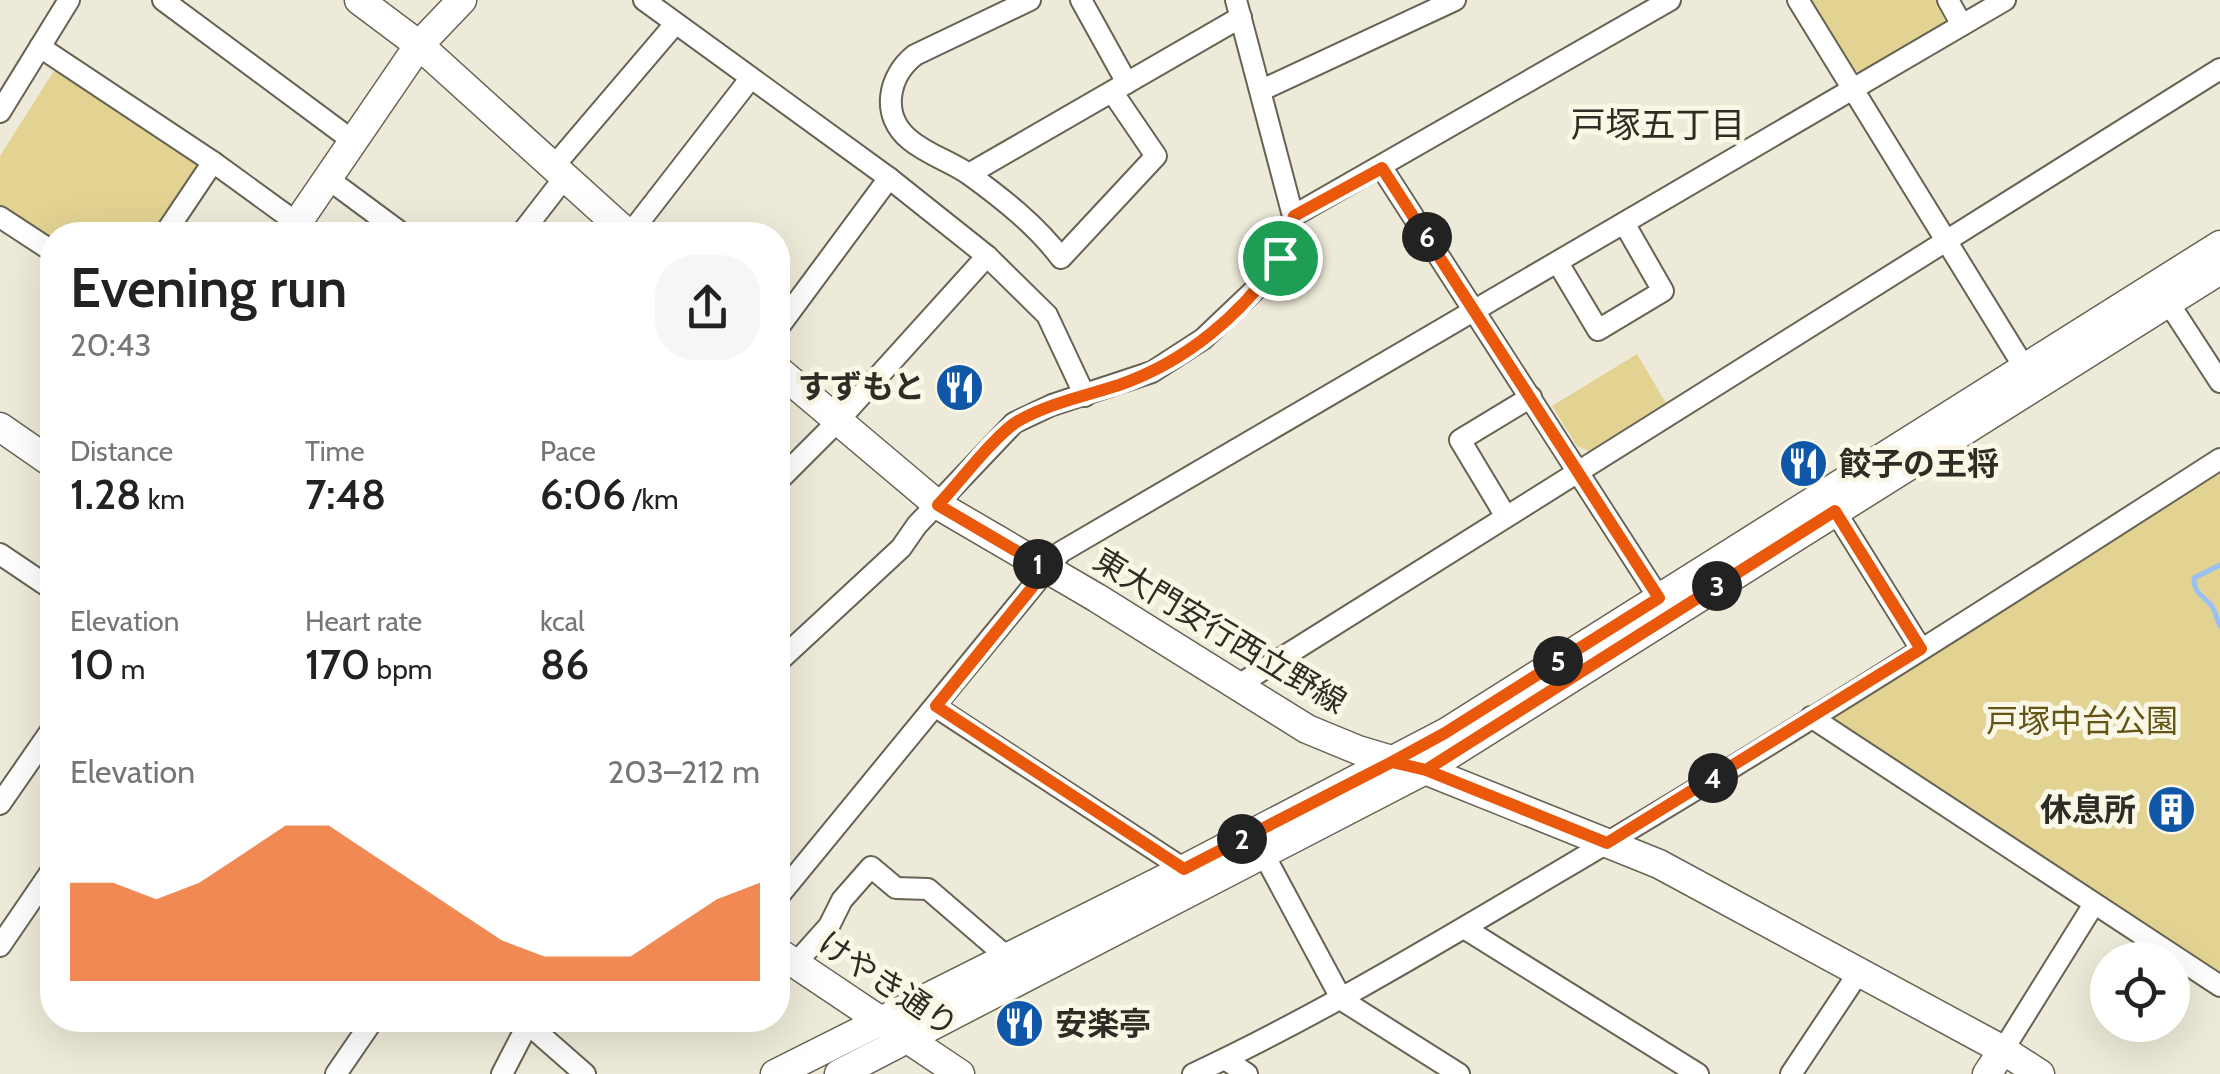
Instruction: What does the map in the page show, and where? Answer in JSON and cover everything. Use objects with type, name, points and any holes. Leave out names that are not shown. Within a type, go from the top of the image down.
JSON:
[{"type":"street","points":[[0,112],[69,0]]},
{"type":"street","points":[[163,0],[353,140]]},
{"type":"street","points":[[359,0],[419,45],[615,222]]},
{"type":"street","points":[[298,222],[419,45],[462,0]]},
{"type":"street","points":[[644,0],[889,178],[987,256],[1047,315],[1085,396]]},
{"type":"street","points":[[1030,0],[915,55],[897,72],[892,85],[892,113],[907,138],[969,174],[1042,233],[1061,258],[1156,156],[1080,0]]},
{"type":"street","points":[[1262,90],[1455,0]]},
{"type":"street","points":[[1294,216],[1670,0]]},
{"type":"street","points":[[1798,0],[2024,367]]},
{"type":"street","points":[[1948,0],[1962,25]]},
{"type":"street","points":[[790,883],[1061,552],[2005,0]]},
{"type":"street","points":[[790,651],[901,548],[916,525],[1014,424],[1052,405],[1152,372],[1204,340],[1262,284],[1280,258],[1294,216],[1238,9],[1120,88],[969,174]]},
{"type":"street","points":[[528,222],[559,172],[675,24]]},
{"type":"street","points":[[40,46],[212,162],[285,222]]},
{"type":"street","points":[[1237,686],[2220,69]]},
{"type":"street","points":[[639,222],[750,79]]},
{"type":"street","points":[[173,222],[212,162]]},
{"type":"street","points":[[1382,168],[1659,598]]},
{"type":"street","points":[[327,178],[386,222]]},
{"type":"street","points":[[790,312],[889,178]]},
{"type":"street","points":[[0,217],[40,243]]},
{"type":"street","points":[[1558,263],[1598,330],[1663,291],[1624,224]]},
{"type":"street","points":[[775,1074],[1445,733],[2220,245]]},
{"type":"street","points":[[790,469],[838,422],[987,256]]},
{"type":"street","points":[[839,1074],[1426,770],[2220,270]]},
{"type":"street","points":[[2168,302],[2220,382]]},
{"type":"street","name":"東大門安行西立野線","points":[[790,380],[938,505],[1307,729],[1392,762],[1426,770],[1607,843],[1710,890],[2040,1074]]},
{"type":"street","points":[[1506,516],[1460,440],[1531,398]]},
{"type":"street","points":[[0,428],[40,455]]},
{"type":"street","points":[[1193,1074],[1342,1000],[1607,843],[2220,460]]},
{"type":"street","points":[[1835,511],[1921,649]]},
{"type":"street","points":[[0,582],[7,558],[40,581]]},
{"type":"street","points":[[936,706],[1184,869]]},
{"type":"street","points":[[1811,718],[2094,904],[2117,910],[2220,986]]},
{"type":"street","points":[[0,804],[40,746]]},
{"type":"street","points":[[1264,853],[1342,1000],[1459,1074]]},
{"type":"street","points":[[790,955],[829,926],[842,900],[871,866],[896,888],[928,888],[1007,957]]},
{"type":"street","points":[[0,946],[40,888]]},
{"type":"street","points":[[1987,1074],[2094,904]]},
{"type":"street","points":[[1464,928],[1698,1074]]},
{"type":"street","name":"けやき通り","points":[[790,961],[960,1074]]},
{"type":"street","points":[[1791,1074],[1859,972]]},
{"type":"street","points":[[336,1074],[365,1032]]},
{"type":"street","points":[[502,1074],[524,1032]]},
{"type":"street","points":[[540,1032],[585,1074]]},
{"type":"street","points":[[1225,1059],[1247,1074]]},
{"type":"green space","points":[[1808,0],[1940,0],[1949,16],[1947,25],[1864,73],[1849,69]]},
{"type":"green space","points":[[57,66],[196,156],[199,172],[166,222],[40,222],[40,232],[0,205],[0,156]]},
{"type":"green space","points":[[1637,354],[1666,403],[1589,451],[1577,446],[1552,406]]},
{"type":"green space","name":"戸塚中台公園","points":[[2220,470],[2220,979],[2190,959],[2190,942],[2164,942],[1836,727],[1834,718],[1838,710]]},
{"type":"waterway","points":[[2220,565],[2194,578],[2197,590],[2212,606],[2220,626]]},
{"type":"place","name":"すずもと","points":[[960,387]]},
{"type":"place","name":"餃子の王将","points":[[1804,464]]},
{"type":"place","name":"休息所","points":[[2171,810]]},
{"type":"place","name":"安楽亭","points":[[1020,1024]]},
{"type":"district","name":"戸塚五丁目","points":[[1658,125]]},
{"type":"route","points":[[1280,258],[1262,284],[1204,340],[1152,372],[1052,405],[1014,424],[938,505],[1047,569],[936,706],[1184,869],[1392,762],[1426,770],[1835,511],[1921,649],[1607,843],[1426,770],[1392,762],[1445,733],[1659,598],[1382,168],[1294,216],[1280,258]]}]
